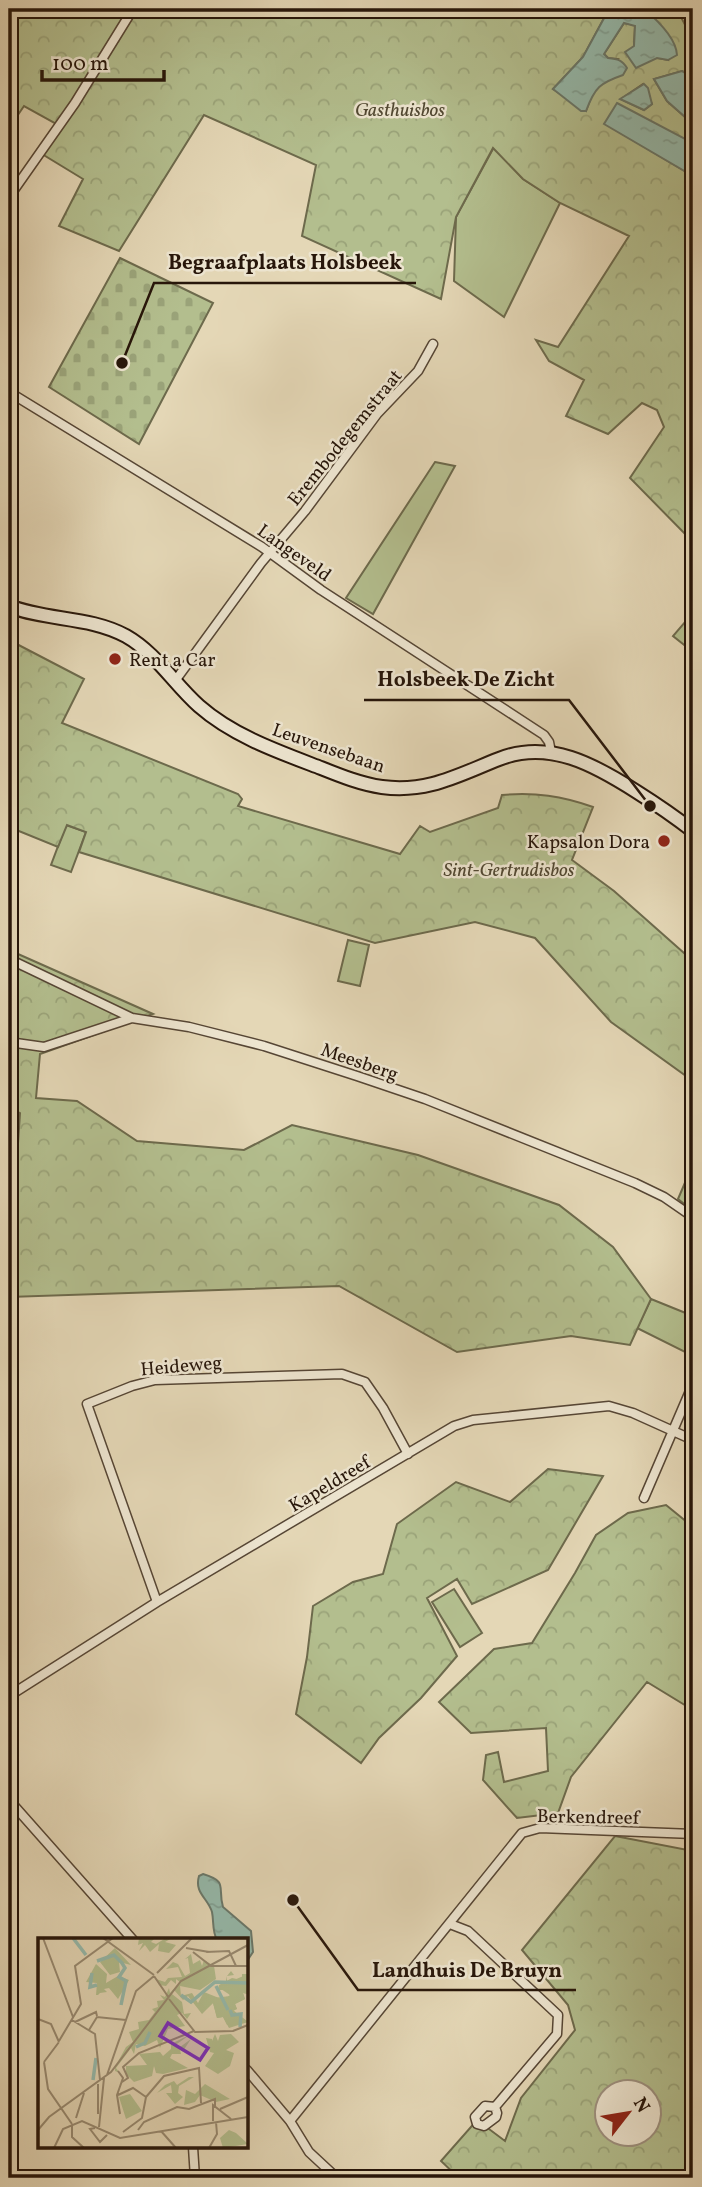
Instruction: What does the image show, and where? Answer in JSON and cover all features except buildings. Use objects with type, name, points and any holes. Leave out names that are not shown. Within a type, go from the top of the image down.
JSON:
[{"type":"street","points":[[9,197],[75,103],[133,9]]},
{"type":"street","name":"Erembodegemstraat","points":[[175,681],[377,414],[418,371],[433,344]]},
{"type":"street","name":"Langeveld","points":[[9,391],[270,553],[321,590],[544,735],[551,752]]},
{"type":"street","name":"Leuvensebaan","points":[[9,606],[43,616],[86,621],[116,631],[142,648],[208,713],[230,728],[304,762],[366,784],[397,788],[431,786],[502,757],[530,752],[551,752],[585,761],[607,773],[693,831]]},
{"type":"street","name":"Meesberg","points":[[9,959],[132,1018],[189,1027],[264,1046],[425,1099],[635,1183],[664,1197],[693,1217]]},
{"type":"street","points":[[9,1042],[44,1047],[58,1045],[82,1034],[132,1018]]},
{"type":"street","name":"Heideweg","points":[[157,1602],[87,1404],[155,1380],[342,1374],[365,1382],[383,1408],[408,1454]]},
{"type":"street","points":[[644,1497],[693,1384]]},
{"type":"street","name":"Kapeldreef","points":[[9,1696],[157,1602],[454,1426],[473,1420],[609,1406],[693,1440]]},
{"type":"street","points":[[9,1800],[131,1938]]},
{"type":"street","name":"Berkendreef","points":[[290,2122],[522,1833],[540,1828],[690,1834],[693,1826]]},
{"type":"street","points":[[450,1924],[468,1931],[558,2015],[557,2034],[495,2107]]},
{"type":"street","points":[[248,2071],[290,2122],[309,2152],[337,2178]]},
{"type":"street","points":[[193,2148],[195,2178]]},
{"type":"green space","name":"Gasthuisbos","points":[[9,9],[609,9],[583,57],[553,89],[586,111],[592,95],[618,59],[608,58],[604,54],[624,23],[635,25],[634,46],[668,60],[656,20],[644,9],[675,9],[693,38],[693,83],[688,74],[682,71],[654,79],[667,101],[693,124],[693,143],[604,123],[693,176],[693,542],[630,478],[664,427],[657,410],[642,403],[608,434],[566,416],[584,380],[549,361],[536,340],[558,347],[629,236],[560,203],[523,179],[493,148],[456,217],[441,299],[302,236],[316,165],[204,115],[119,251],[59,226],[83,179],[42,154],[62,127],[24,106],[9,128]],"holes":[[[643,84],[652,104],[644,110],[621,99]]]},
{"type":"green space","points":[[494,147],[523,179],[560,203],[504,317],[454,281],[456,217]]},
{"type":"green space","points":[[120,258],[213,303],[139,444],[49,387]]},
{"type":"green space","points":[[435,462],[455,466],[373,614],[346,598]]},
{"type":"green space","points":[[685,622],[693,624],[693,652],[673,636]]},
{"type":"green space","name":"Sint-Gertrudisbos","points":[[9,640],[84,679],[62,723],[238,794],[242,799],[238,806],[400,854],[420,826],[430,832],[498,808],[502,795],[548,796],[593,807],[572,860],[614,891],[693,961],[693,1081],[611,1022],[535,938],[475,922],[375,943],[79,852],[86,832],[67,825],[58,847],[9,827]]},
{"type":"green space","points":[[66,825],[86,832],[71,872],[51,865]]},
{"type":"green space","points":[[348,940],[369,945],[360,986],[338,981]]},
{"type":"green space","points":[[9,950],[153,1014],[40,1054],[36,1098],[77,1101],[137,1141],[244,1150],[292,1125],[418,1155],[559,1205],[613,1247],[651,1299],[630,1345],[571,1336],[457,1352],[339,1286],[9,1297],[9,1186],[15,1189],[20,1113],[9,1108]]},
{"type":"green space","points":[[9,1108],[20,1113],[15,1190],[9,1186]]},
{"type":"green space","points":[[693,1164],[693,1211],[678,1199]]},
{"type":"green space","points":[[651,1299],[693,1316],[693,1356],[637,1328]]},
{"type":"green space","points":[[548,1469],[603,1476],[548,1570],[472,1604],[457,1579],[427,1598],[457,1656],[421,1698],[379,1738],[361,1763],[296,1714],[313,1606],[353,1582],[383,1574],[397,1524],[456,1482],[510,1502]]},
{"type":"green space","points":[[666,1505],[693,1527],[693,1710],[647,1682],[571,1777],[558,1813],[517,1818],[483,1780],[486,1755],[498,1752],[504,1782],[548,1771],[546,1728],[471,1733],[439,1702],[494,1649],[532,1643],[596,1535],[628,1513]]},
{"type":"green space","points":[[454,1589],[482,1633],[460,1647],[432,1602]]},
{"type":"green space","points":[[615,1836],[693,1851],[693,2178],[459,2178],[441,2161],[477,2120],[505,2141],[521,2098],[575,2030],[568,2005],[522,1950]]},
{"type":"water","points":[[609,9],[644,9],[669,36],[677,55],[668,60],[657,58],[636,68],[625,52],[634,46],[635,26],[624,23],[604,54],[608,58],[617,59],[627,68],[623,75],[599,87],[586,111],[581,111],[553,89],[583,57]]},
{"type":"water","points":[[682,71],[688,75],[693,87],[693,124],[667,101],[654,79]]},
{"type":"water","points":[[644,84],[648,88],[652,104],[644,110],[620,99]]},
{"type":"water","points":[[617,103],[693,143],[693,176],[604,124]]},
{"type":"water","points":[[203,1874],[219,1883],[223,1907],[251,1931],[253,1952],[248,1960],[248,1938],[216,1938],[212,1912],[198,1887],[199,1876]]},
{"type":"place","name":"Begraafplaats Holsbeek","points":[[122,363]]},
{"type":"place","name":"Rent a Car","points":[[115,659]]},
{"type":"place","name":"Holsbeek De Zicht","points":[[650,806]]},
{"type":"place","name":"Kapsalon Dora","points":[[664,841]]},
{"type":"place","name":"Landhuis De Bruyn","points":[[293,1900]]}]
